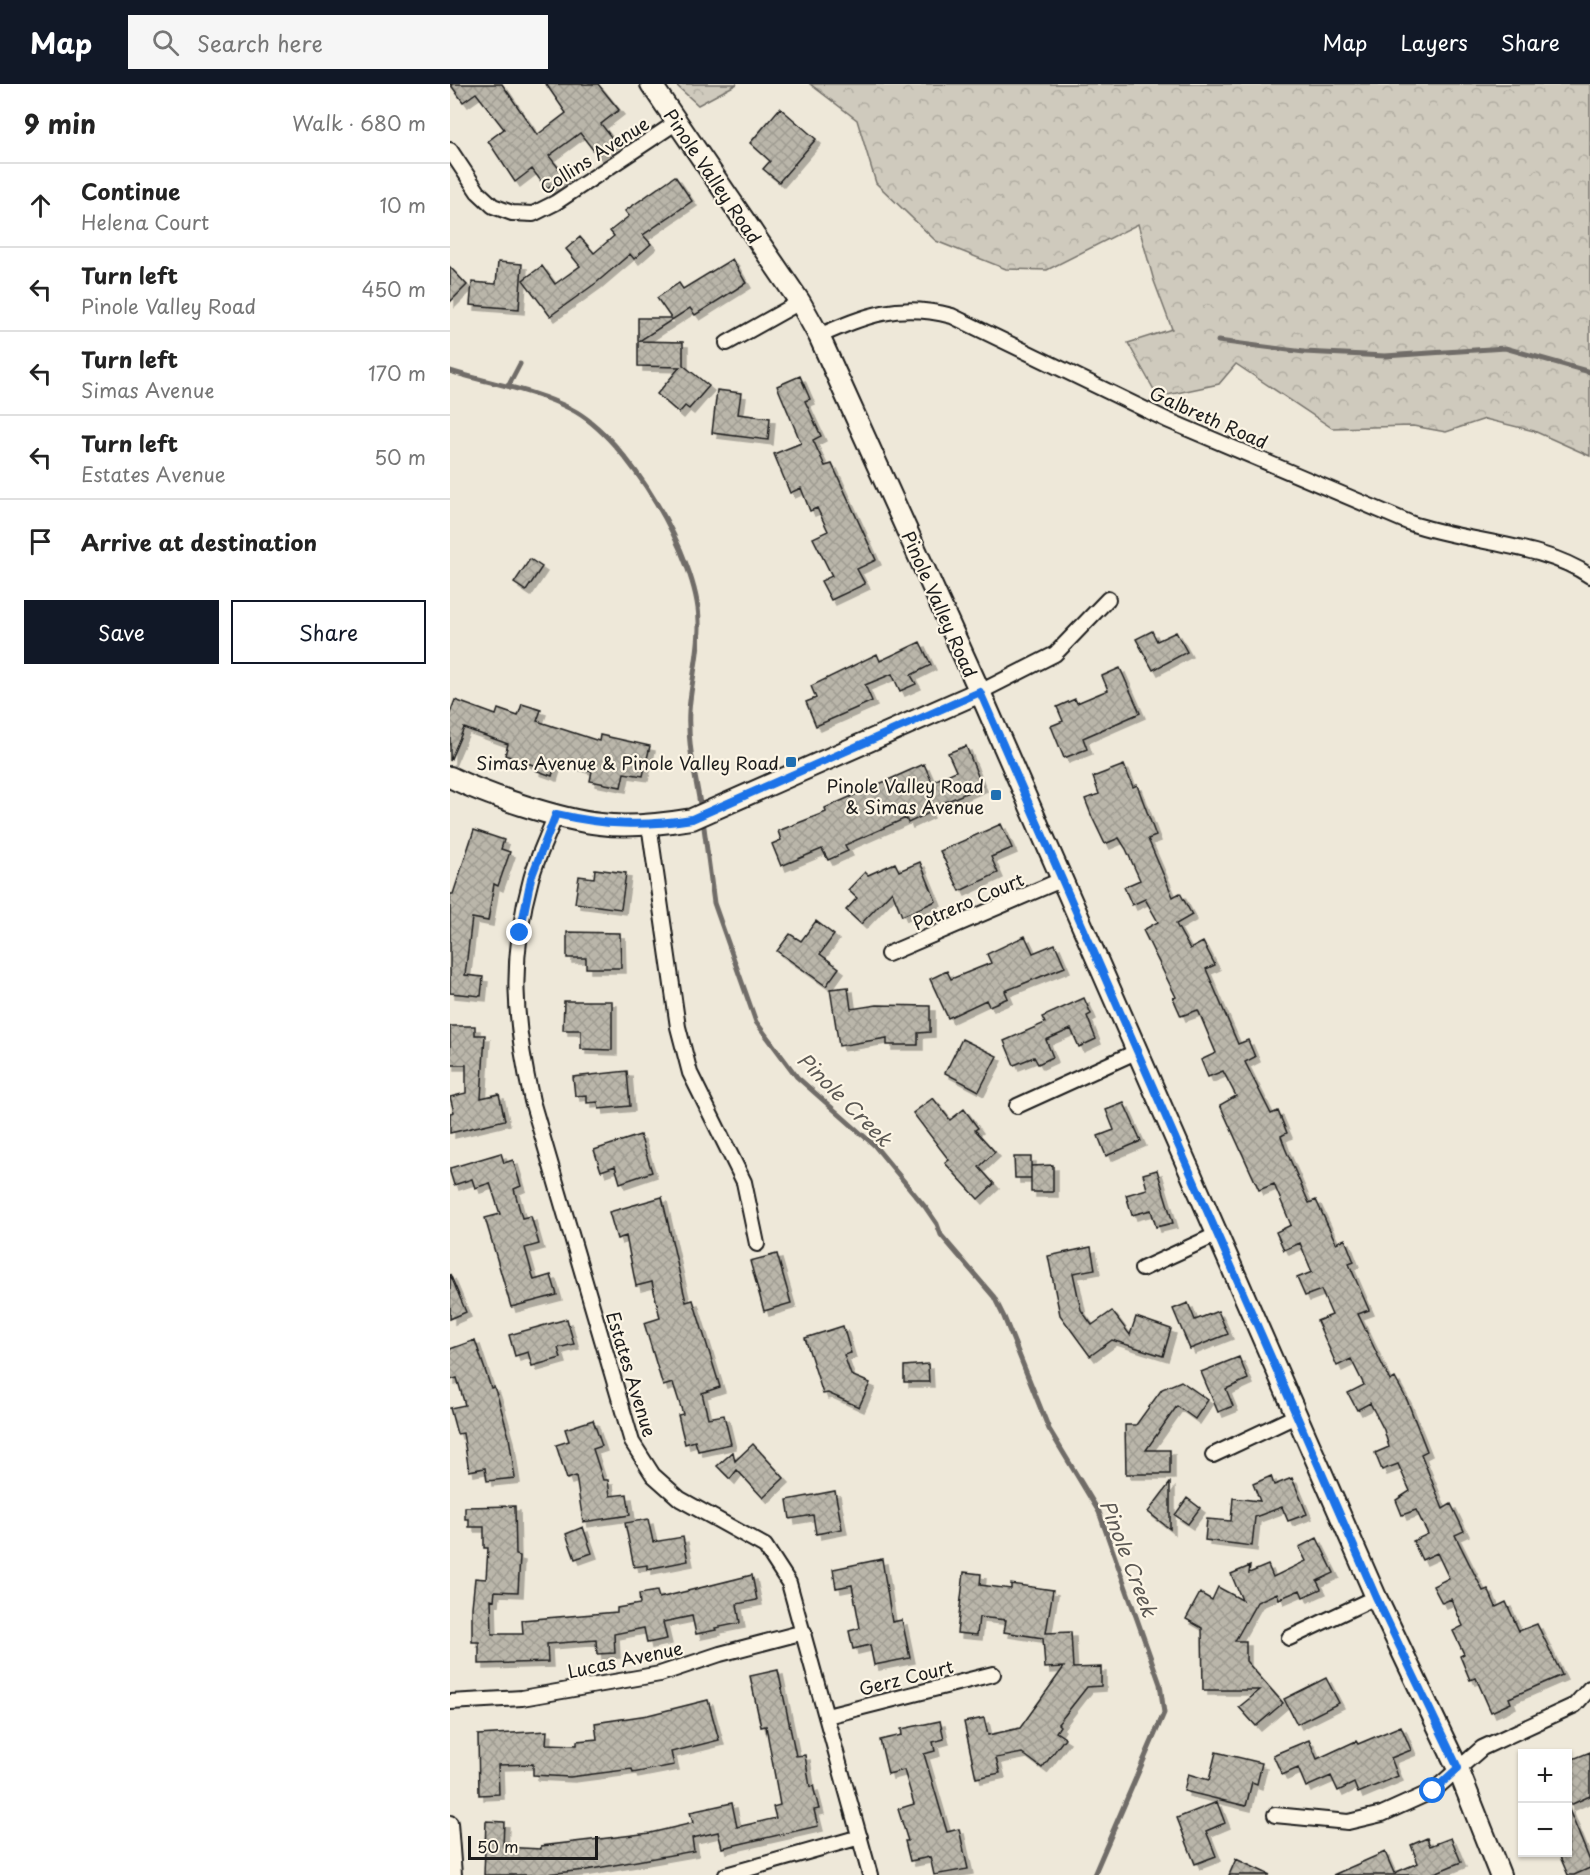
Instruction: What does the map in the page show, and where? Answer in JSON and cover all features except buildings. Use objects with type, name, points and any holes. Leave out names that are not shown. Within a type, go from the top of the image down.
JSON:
[{"type":"main road","name":"Pinole Valley Road","points":[[651,84],[800,302],[819,336],[980,692],[1376,1597],[1458,1768],[1500,1875]]},
{"type":"main road","points":[[450,777],[465,785],[556,814],[600,824],[653,825],[692,819],[980,692]]},
{"type":"street","name":"Collins Avenue","points":[[450,150],[478,192],[494,206],[512,213],[533,214],[555,203],[677,122]]},
{"type":"street","points":[[727,344],[800,302]]},
{"type":"street","name":"Galbreth Road","points":[[819,336],[863,317],[889,310],[931,311],[952,316],[1167,420],[1410,523],[1442,534],[1543,555],[1576,567],[1590,576]]},
{"type":"street","points":[[980,692],[1055,654],[1108,598]]},
{"type":"street","name":"Estates Avenue","points":[[556,814],[531,878],[520,933],[514,983],[519,1045],[532,1101],[632,1442],[653,1475],[680,1499],[765,1546],[789,1583],[870,1875]]},
{"type":"street","points":[[653,825],[678,1027],[690,1073],[744,1182],[757,1244]]},
{"type":"street","name":"Potrero Court","points":[[888,954],[1061,880]]},
{"type":"street","points":[[1017,1106],[1138,1051]]},
{"type":"street","points":[[1142,1269],[1218,1234]]},
{"type":"street","points":[[1213,1455],[1298,1415]]},
{"type":"street","points":[[1290,1638],[1376,1597]]},
{"type":"street","name":"Lucas Avenue","points":[[450,1702],[522,1698],[660,1674],[720,1654],[804,1632]]},
{"type":"street","name":"Gerz Court","points":[[827,1716],[993,1674]]},
{"type":"street","points":[[1275,1815],[1348,1822],[1382,1814],[1433,1791],[1482,1748],[1575,1705],[1590,1688]]},
{"type":"street","points":[[450,1824],[454,1875]]},
{"type":"street","points":[[726,1875],[860,1837]]},
{"type":"green space","points":[[675,84],[737,84],[698,105]]},
{"type":"green space","points":[[810,84],[1590,84],[1590,456],[1534,431],[1485,419],[1446,432],[1413,426],[1332,428],[1236,364],[1219,384],[1158,397],[1128,343],[1172,329],[1154,281],[1138,224],[1047,270],[1006,269],[936,241],[876,183],[857,120]]},
{"type":"waterway","points":[[1218,341],[1304,352],[1385,356],[1505,348],[1590,372]]},
{"type":"waterway","points":[[509,385],[520,364]]},
{"type":"waterway","name":"Pinole Creek","points":[[450,371],[542,396],[571,409],[593,424],[615,446],[656,502],[687,565],[696,595],[699,633],[689,723],[701,810]]},
{"type":"waterway","name":"Pinole Creek","points":[[703,820],[714,903],[756,1022],[797,1077],[874,1145],[926,1208],[937,1224],[941,1235],[994,1297],[1049,1429],[1099,1512],[1160,1684],[1164,1713],[1094,1875]]},
{"type":"place","name":"Simas Avenue & Pinole Valley Road","points":[[791,762]]},
{"type":"place","name":"Pinole Valley Road & Simas Avenue","points":[[996,795]]},
{"type":"route","points":[[520,933],[531,878],[556,814],[600,824],[657,825],[692,819],[980,692],[1376,1597],[1458,1768],[1433,1791]]}]
